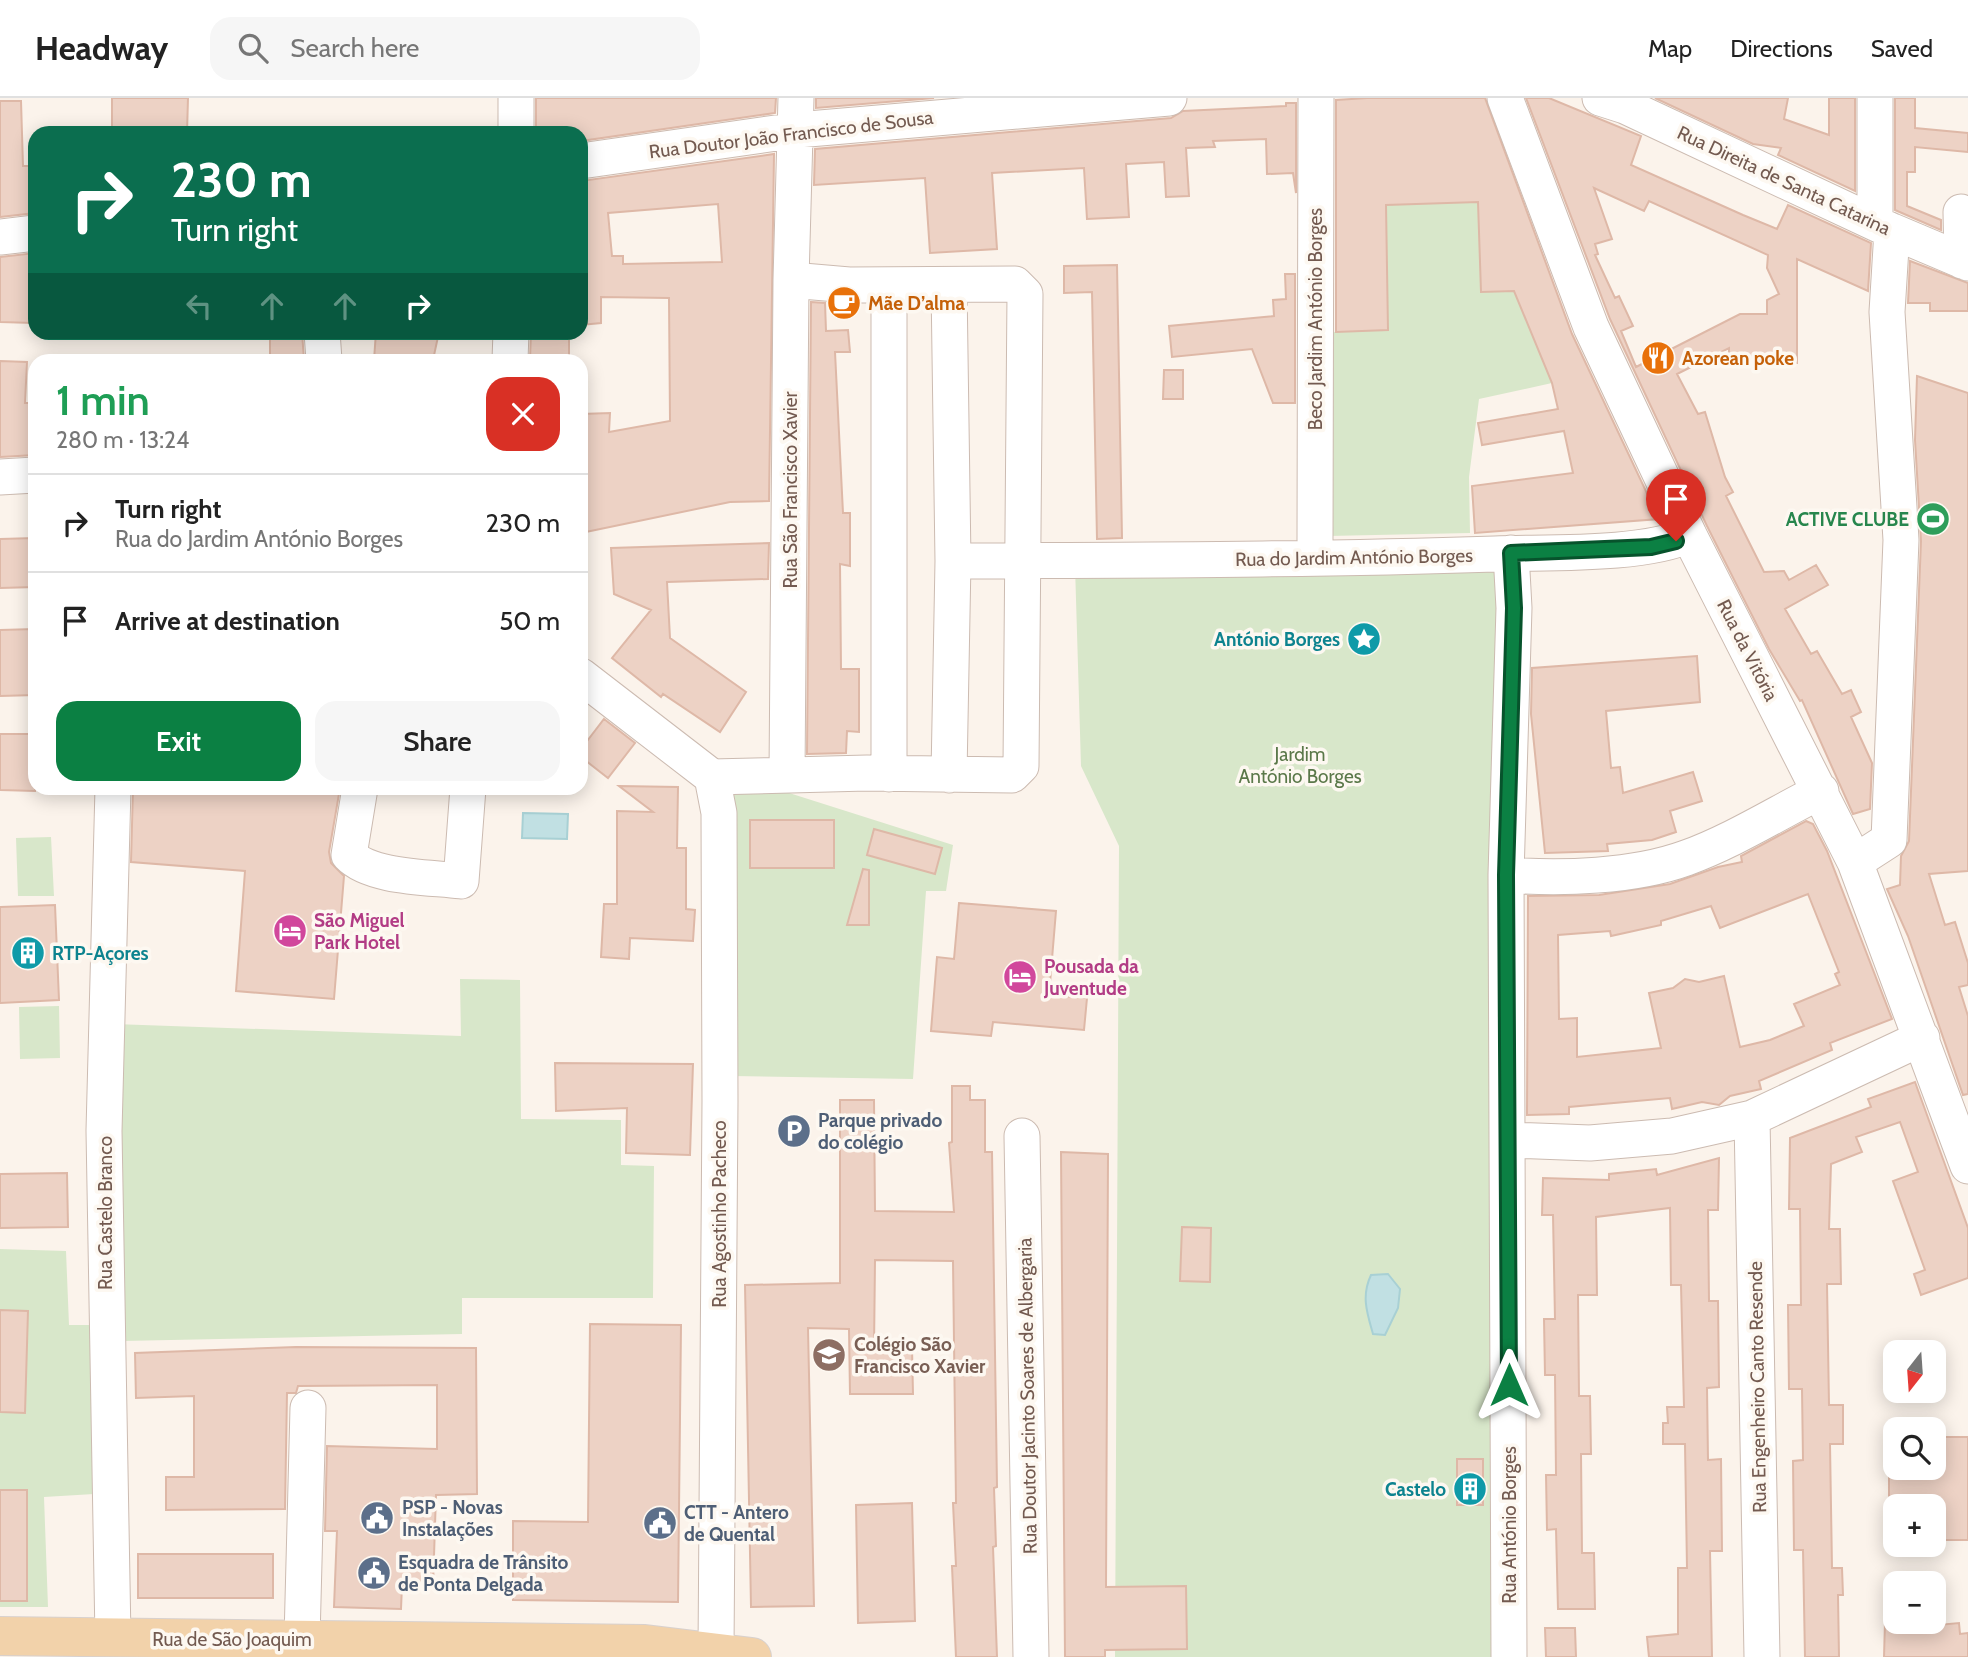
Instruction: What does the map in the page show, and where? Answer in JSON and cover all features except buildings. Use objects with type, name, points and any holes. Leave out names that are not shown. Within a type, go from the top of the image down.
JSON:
[{"type":"main road","name":"Rua de São Joaquim","points":[[0,1636],[302,1639],[575,1652],[645,1644],[734,1654]]},
{"type":"street","points":[[516,98],[516,126]]},
{"type":"street","name":"Rua Doutor João Francisco de Sousa","points":[[588,159],[797,114],[1169,98]]},
{"type":"street","name":"Beco Jardim António Borges","points":[[1315,540],[1317,98]]},
{"type":"street","name":"Rua da Vitória","points":[[1505,98],[1591,327],[1689,535],[1855,862],[1968,1166]]},
{"type":"street","name":"Rua Direita de Santa Catarina","points":[[1600,98],[1625,106],[1965,262]]},
{"type":"street","points":[[1855,862],[1889,840],[1902,540],[1875,98]]},
{"type":"street","name":"Rua São Francisco Xavier","points":[[787,775],[791,280],[797,114]]},
{"type":"street","points":[[1961,212],[1965,262]]},
{"type":"street","points":[[0,237],[28,234]]},
{"type":"street","points":[[588,681],[712,777],[1012,775],[1021,766],[1025,294],[1015,284],[889,286],[791,280]]},
{"type":"street","points":[[949,285],[953,561],[949,775]]},
{"type":"street","points":[[889,286],[889,774]]},
{"type":"street","points":[[0,477],[28,475]]},
{"type":"street","name":"Rua do Jardim António Borges","points":[[953,561],[1345,559],[1651,547],[1689,535]]},
{"type":"street","name":"Rua António Borges","points":[[1509,1657],[1506,875],[1514,608],[1511,553]]},
{"type":"street","name":"Rua Agostinho Pacheco","points":[[712,777],[719,813],[720,1087],[734,1654]]},
{"type":"street","points":[[1506,875],[1607,875],[1686,858],[1821,791]]},
{"type":"street","name":"Rua Castelo Branco","points":[[113,795],[104,1131],[113,1638]]},
{"type":"street","points":[[359,795],[349,855],[359,865],[401,875],[461,881],[467,795]]},
{"type":"street","points":[[1508,1139],[1590,1143],[1672,1136],[1752,1118],[1922,1038]]},
{"type":"street","name":"Rua Engenheiro Canto Resende","points":[[1752,1118],[1762,1657]]},
{"type":"street","name":"Rua Doutor Jacinto Soares de Albergaria","points":[[1022,1136],[1031,1657]]},
{"type":"street","points":[[302,1639],[308,1408]]},
{"type":"green space","points":[[1478,202],[1481,292],[1514,291],[1552,383],[1479,399],[1469,477],[1470,533],[1328,536],[1331,332],[1388,330],[1386,205]]},
{"type":"green space","name":"Jardim António Borges","points":[[1501,563],[1491,1657],[1115,1657],[1119,846],[1081,766],[1075,566]]},
{"type":"green space","points":[[786,792],[953,845],[946,891],[926,891],[913,1079],[732,1076],[728,794]]},
{"type":"green space","points":[[51,837],[54,896],[18,896],[16,838]]},
{"type":"green space","points":[[460,979],[520,980],[521,1119],[621,1120],[621,1165],[654,1166],[653,1298],[462,1298],[462,1334],[122,1341],[114,1024],[461,1036]]},
{"type":"green space","points":[[59,1006],[60,1058],[20,1059],[19,1007]]},
{"type":"green space","points":[[0,1249],[66,1251],[69,1325],[90,1325],[94,1494],[44,1497],[48,1607],[0,1607]]},
{"type":"water","points":[[523,813],[568,814],[567,839],[522,838]]},
{"type":"water","points":[[1388,1274],[1400,1289],[1398,1308],[1385,1335],[1373,1334],[1366,1304],[1366,1290],[1371,1275]]},
{"type":"place","name":"Mãe D’alma","points":[[844,303]]},
{"type":"place","name":"Azorean poke","points":[[1658,358]]},
{"type":"place","name":"ACTIVE CLUBE","points":[[1933,519]]},
{"type":"place","name":"António Borges","points":[[1364,639]]},
{"type":"place","name":"São Miguel Park Hotel","points":[[290,931]]},
{"type":"place","name":"RTP-Açores","points":[[28,953]]},
{"type":"place","name":"Pousada da Juventude","points":[[1020,977]]},
{"type":"place","name":"Parque privado do colégio","points":[[794,1131]]},
{"type":"place","name":"Colégio São Francisco Xavier","points":[[829,1355]]},
{"type":"place","name":"Castelo","points":[[1470,1489]]},
{"type":"place","name":"PSP - Novas Instalações","points":[[377,1518]]},
{"type":"place","name":"CTT - Antero de Quental","points":[[660,1523]]},
{"type":"place","name":"Esquadra de Trânsito de Ponta Delgada","points":[[374,1573]]},
{"type":"route","points":[[1509,1385],[1506,875],[1514,608],[1511,553],[1651,547],[1676,541]]}]
